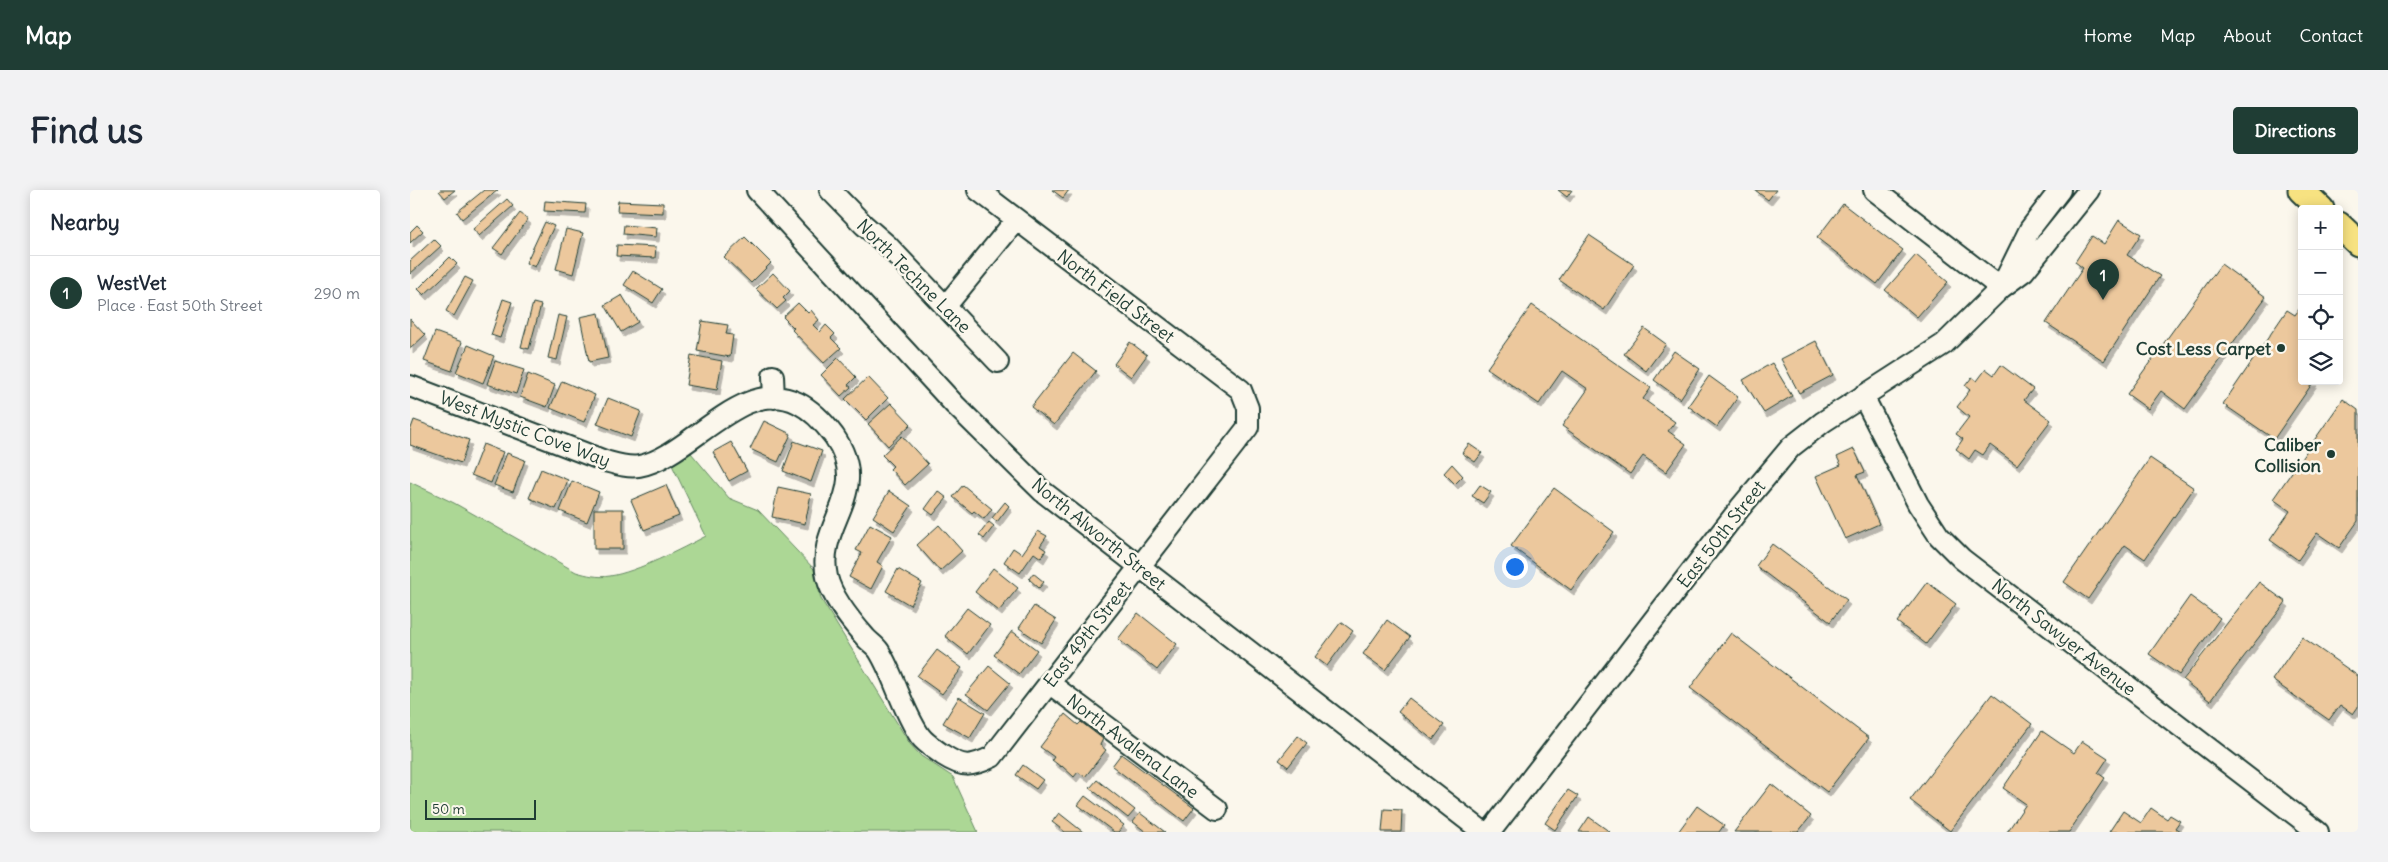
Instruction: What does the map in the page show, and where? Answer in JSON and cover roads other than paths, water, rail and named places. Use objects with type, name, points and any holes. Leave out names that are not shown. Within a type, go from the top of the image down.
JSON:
[{"type":"main road","points":[[2301,190],[2317,205]]},
{"type":"main road","points":[[2343,229],[2358,243]]},
{"type":"street","name":"North Alworth Street","points":[[757,190],[996,448],[1042,491],[1483,832]]},
{"type":"street","name":"North Techne Lane","points":[[830,190],[864,225],[887,245],[998,362]]},
{"type":"street","name":"North Field Street","points":[[978,190],[1241,390],[1248,408]]},
{"type":"street","points":[[1874,190],[2001,288]]},
{"type":"street","name":"East 50th Street","points":[[2001,288],[2030,229],[2060,190]]},
{"type":"street","name":"East 50th Street","points":[[1490,832],[1740,508],[1791,447],[1823,422],[1944,344],[2001,288],[2024,271],[2089,190]]},
{"type":"street","points":[[945,307],[1016,220]]},
{"type":"street","points":[[773,376],[774,398]]},
{"type":"street","name":"West Mystic Cove Way","points":[[410,386],[622,466],[638,466],[654,461],[738,407],[774,398],[798,402],[815,415],[842,449],[848,468],[848,488],[843,506],[828,537],[827,576],[834,593],[866,638],[877,648],[921,736],[958,765]]},
{"type":"street","name":"North Sawyer Avenue","points":[[1863,396],[1918,504],[1939,536],[1956,553],[2318,832]]},
{"type":"street","name":"East 49th Street","points":[[958,765],[976,764],[992,757],[1248,427],[1248,408]]},
{"type":"street","name":"North Avalena Lane","points":[[1049,683],[1217,809]]},
{"type":"place","name":"WestVet","points":[[2103,300]]},
{"type":"place","name":"Cost Less Carpet","points":[[2281,348]]},
{"type":"place","name":"Caliber Collision","points":[[2331,454]]}]
